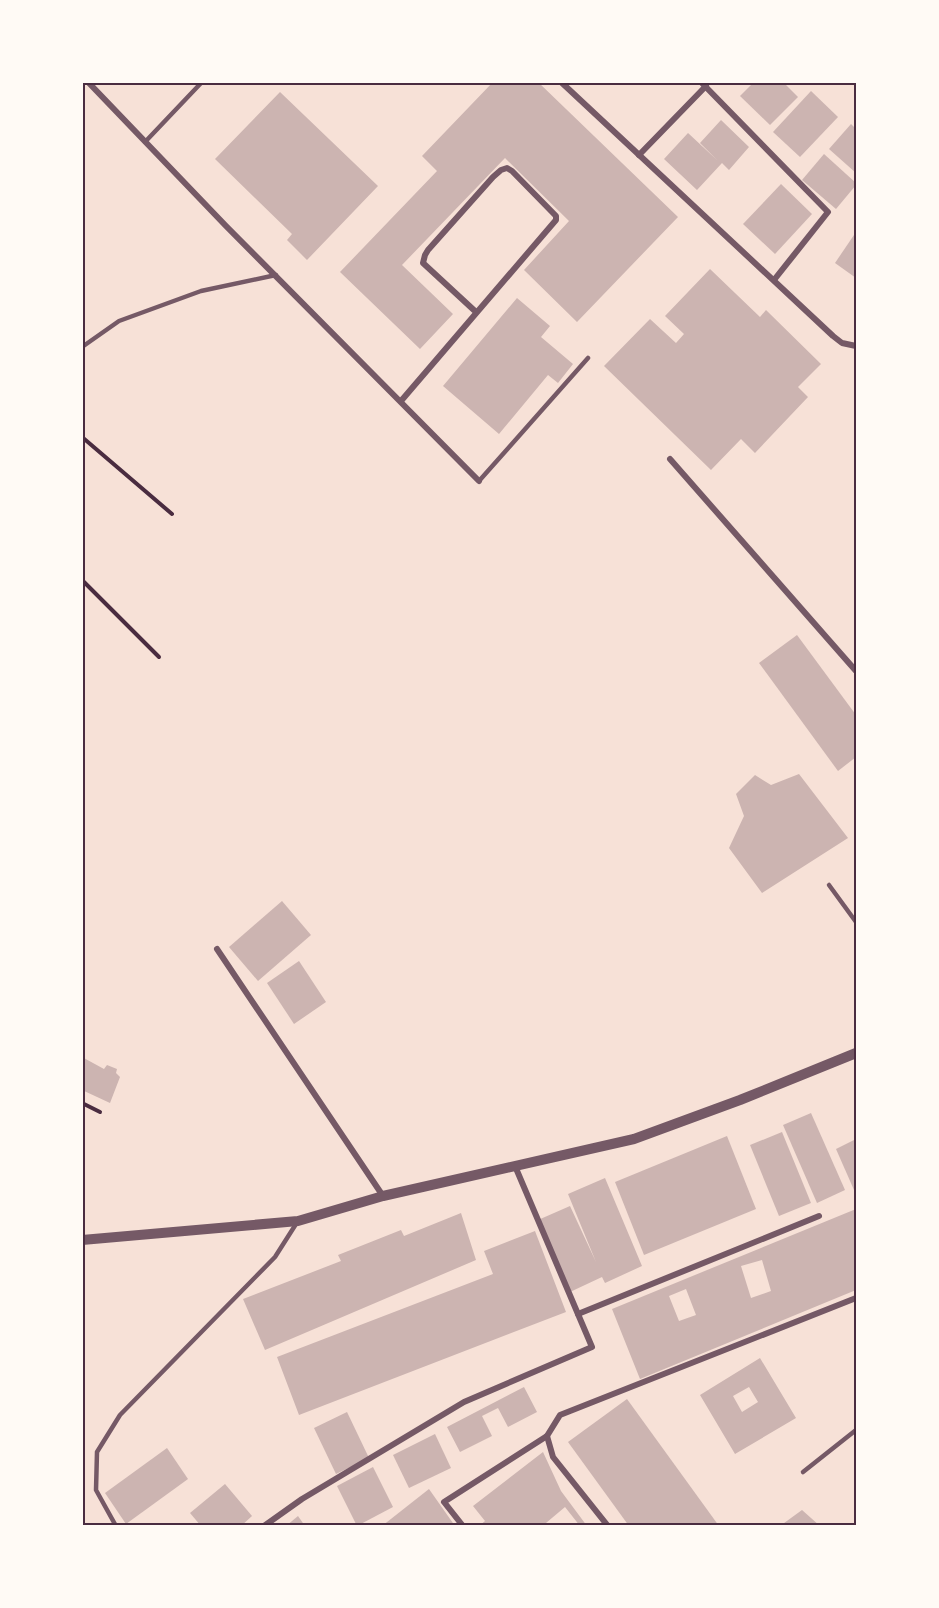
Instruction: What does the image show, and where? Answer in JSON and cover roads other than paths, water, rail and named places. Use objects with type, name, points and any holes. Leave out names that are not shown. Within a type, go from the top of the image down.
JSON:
[{"type":"street","points":[[88,82],[479,481]]},
{"type":"street","points":[[561,82],[842,343],[856,346]]},
{"type":"street","points":[[639,155],[704,84],[828,212],[774,280]]},
{"type":"street","points":[[400,401],[556,220],[556,216],[507,168],[493,177],[428,250],[423,263],[476,312]]},
{"type":"street","points":[[670,459],[856,671]]},
{"type":"street","points":[[217,949],[382,1196]]},
{"type":"street","points":[[82,1240],[298,1221],[382,1196],[634,1139],[740,1100],[856,1053]]},
{"type":"street","points":[[264,1526],[302,1499],[464,1402],[592,1347],[515,1166]]},
{"type":"street","points":[[578,1314],[819,1216]]},
{"type":"street","points":[[463,1526],[444,1502],[547,1436],[560,1415],[856,1298]]},
{"type":"street","points":[[547,1436],[553,1456],[608,1526]]},
{"type":"lane","points":[[145,142],[201,82]]},
{"type":"lane","points":[[82,346],[119,321],[180,298],[201,291],[276,275]]},
{"type":"lane","points":[[479,481],[588,358]]},
{"type":"lane","points":[[829,885],[856,922]]},
{"type":"lane","points":[[116,1526],[96,1490],[98,1452],[103,1443],[120,1415],[275,1257],[298,1221]]},
{"type":"lane","points":[[803,1472],[856,1430]]}]
